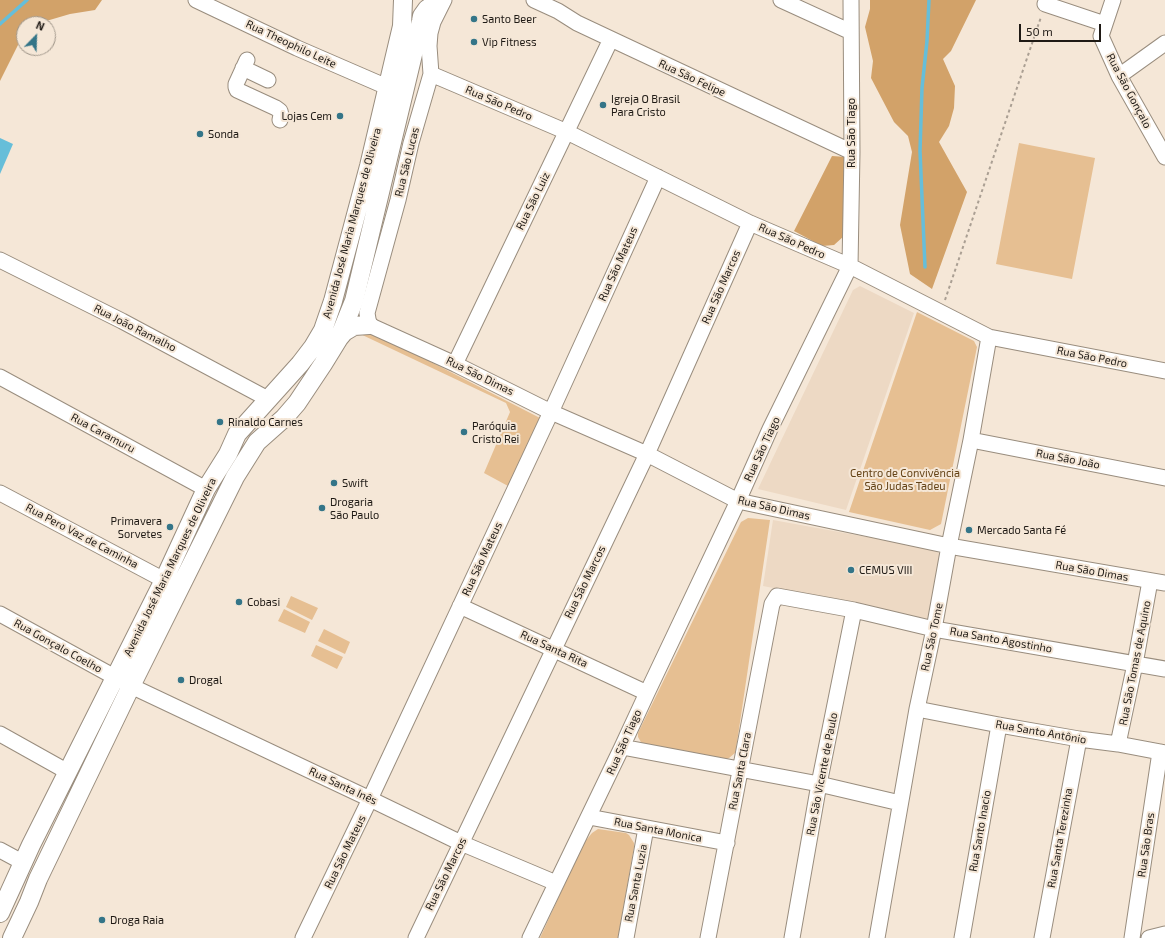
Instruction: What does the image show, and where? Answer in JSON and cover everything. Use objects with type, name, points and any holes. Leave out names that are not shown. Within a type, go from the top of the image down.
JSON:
[{"type":"main road","name":"Avenida José Maria Marques de Oliveira","points":[[29,902],[123,682],[164,580],[206,489],[228,454],[237,434],[288,379],[313,347],[325,323],[334,301],[369,166],[386,88],[402,26],[403,0]]},
{"type":"main road","points":[[412,0],[425,4],[441,0]]},
{"type":"main road","name":"Avenida José Maria Marques de Oliveira","points":[[0,913],[31,845],[68,772],[123,682],[257,442],[284,418],[297,403],[338,338],[354,302],[422,16],[431,6],[441,0]]},
{"type":"main road","points":[[386,88],[397,88],[402,86],[408,77]]},
{"type":"main road","points":[[354,302],[361,318],[369,325]]},
{"type":"main road","points":[[338,338],[354,326],[369,325]]},
{"type":"main road","points":[[257,442],[276,415],[277,408],[268,399]]},
{"type":"main road","points":[[227,494],[219,495],[214,492],[226,465],[228,454]]},
{"type":"main road","points":[[12,938],[29,902]]},
{"type":"main road","points":[[24,938],[23,924],[29,902]]},
{"type":"street","name":"Rua Theophilo Leite","points":[[196,0],[386,88]]},
{"type":"street","name":"Rua São Lucas","points":[[369,325],[367,312],[398,200],[411,143],[430,74],[430,33],[441,0]]},
{"type":"street","name":"Rua São Felipe","points":[[534,0],[558,6],[577,23],[852,152]]},
{"type":"street","points":[[781,0],[851,32]]},
{"type":"street","name":"Rua São Tiago","points":[[530,938],[589,817],[646,692],[738,501],[770,429],[850,266],[852,152],[851,0]]},
{"type":"street","name":"Rua São Gonçalo","points":[[1113,0],[1101,36],[1119,76],[1165,157]]},
{"type":"street","points":[[1045,4],[1105,24]]},
{"type":"street","name":"Rua São Luiz","points":[[455,364],[611,39]]},
{"type":"street","points":[[1119,76],[1165,43]]},
{"type":"street","points":[[268,80],[245,64],[236,87],[237,90],[276,108],[280,111],[280,120]]},
{"type":"street","name":"Rua São Pedro","points":[[430,74],[567,132],[750,223],[850,266],[989,337],[1165,371]]},
{"type":"street","name":"Rua São Mateus","points":[[303,938],[370,799],[551,412],[658,177]]},
{"type":"street","name":"Rua São Marcos","points":[[416,938],[646,454],[750,223]]},
{"type":"street","name":"Rua João Ramalho","points":[[0,260],[122,321],[268,399]]},
{"type":"street","name":"Rua São Dimas","points":[[369,325],[455,364],[551,412],[646,454],[738,501],[949,546],[1158,582]]},
{"type":"street","name":"Rua São Tome","points":[[877,938],[917,709],[971,440],[989,337]]},
{"type":"street","name":"Rua Caramuru","points":[[0,377],[206,489]]},
{"type":"street","name":"Rua São João","points":[[971,440],[1165,478]]},
{"type":"street","name":"Rua Pero Vaz de Caminha","points":[[0,493],[164,580]]},
{"type":"street","name":"Rua São Tomas de Aquino","points":[[1118,744],[1135,664],[1158,582]]},
{"type":"street","name":"Rua Santo Agostinho","points":[[772,604],[777,596],[854,610],[934,629],[1165,669]]},
{"type":"street","name":"Rua Santa Clara","points":[[708,938],[772,604]]},
{"type":"street","name":"Rua Santa Rita","points":[[460,606],[646,692]]},
{"type":"street","name":"Rua São Vicente de Paulo","points":[[792,938],[819,784],[854,610]]},
{"type":"street","name":"Rua Gonçalo Coelho","points":[[0,614],[123,682]]},
{"type":"street","name":"Rua Santa Inês","points":[[123,682],[461,843],[556,883]]},
{"type":"street","name":"Rua Santo Antônio","points":[[917,709],[999,725],[1079,739],[1118,744],[1162,753]]},
{"type":"street","name":"Rua Santo Inacio","points":[[962,938],[999,725]]},
{"type":"street","points":[[0,734],[68,772]]},
{"type":"street","name":"Rua Santa Terezinha","points":[[1042,938],[1079,739]]},
{"type":"street","points":[[622,747],[819,784],[900,803]]},
{"type":"street","name":"Rua São Bras","points":[[1132,938],[1162,753]]},
{"type":"street","name":"Rua Santa Monica","points":[[589,817],[727,843]]},
{"type":"street","name":"Rua Santa Luzia","points":[[626,938],[646,828]]},
{"type":"street","points":[[0,850],[24,863]]},
{"type":"street","points":[[1149,938],[1165,934]]},
{"type":"path","points":[[939,311],[945,300],[1045,4]]},
{"type":"shaded area","points":[[0,0],[102,0],[95,10],[56,18],[56,16],[16,16],[16,49],[0,81]]},
{"type":"shaded area","points":[[870,0],[976,0],[951,51],[943,59],[955,86],[954,108],[949,126],[939,142],[967,192],[932,289],[910,274],[900,225],[912,152],[908,136],[894,122],[871,78],[873,61],[865,27],[870,9]]},
{"type":"shaded area","points":[[832,156],[846,157],[844,236],[834,245],[822,246],[794,231]]},
{"type":"shaded area","points":[[860,286],[914,313],[846,510],[758,489],[853,290]]},
{"type":"shaded area","name":"CEMUS VIII","points":[[773,520],[933,549],[940,554],[929,619],[763,586]]},
{"type":"green space","points":[[1019,143],[1095,158],[1072,279],[996,264]]},
{"type":"green space","name":"Centro de Convivência São Judas Tadeu","points":[[917,312],[974,341],[977,347],[941,524],[930,530],[849,512]]},
{"type":"green space","points":[[361,326],[540,418],[508,486],[484,473],[510,412],[506,403],[356,332]]},
{"type":"green space","points":[[748,518],[770,520],[735,753],[725,760],[642,744],[638,737],[638,733],[741,522]]},
{"type":"green space","points":[[291,596],[318,608],[312,620],[286,607]]},
{"type":"green space","points":[[284,609],[310,622],[305,633],[278,621]]},
{"type":"green space","points":[[324,629],[350,642],[345,654],[318,641]]},
{"type":"green space","points":[[316,645],[343,657],[337,669],[311,656]]},
{"type":"green space","points":[[598,829],[626,833],[634,843],[618,938],[540,938],[583,844],[592,833]]},
{"type":"water","points":[[0,138],[13,144],[0,174]]},
{"type":"waterway","points":[[0,24],[27,0]]},
{"type":"waterway","points":[[925,267],[920,151],[922,88],[927,41],[929,0]]},
{"type":"place","name":"Santo Beer","points":[[474,19]]},
{"type":"place","name":"Vip Fitness","points":[[474,42]]},
{"type":"place","name":"Igreja O Brasil Para Cristo","points":[[603,105]]},
{"type":"place","name":"Lojas Cem","points":[[340,116]]},
{"type":"place","name":"Sonda","points":[[200,134]]},
{"type":"place","name":"Rinaldo Carnes","points":[[220,422]]},
{"type":"place","name":"Paróquia Cristo Rei","points":[[464,432]]},
{"type":"place","name":"Swift","points":[[334,483]]},
{"type":"place","name":"Drogaria São Paulo","points":[[322,508]]},
{"type":"place","name":"Primavera Sorvetes","points":[[170,527]]},
{"type":"place","name":"Mercado Santa Fé","points":[[969,530]]},
{"type":"place","name":"CEMUS VIII","points":[[851,570]]},
{"type":"place","name":"Cobasi","points":[[239,602]]},
{"type":"place","name":"Drogal","points":[[181,680]]},
{"type":"place","name":"Droga Raia","points":[[102,920]]}]
